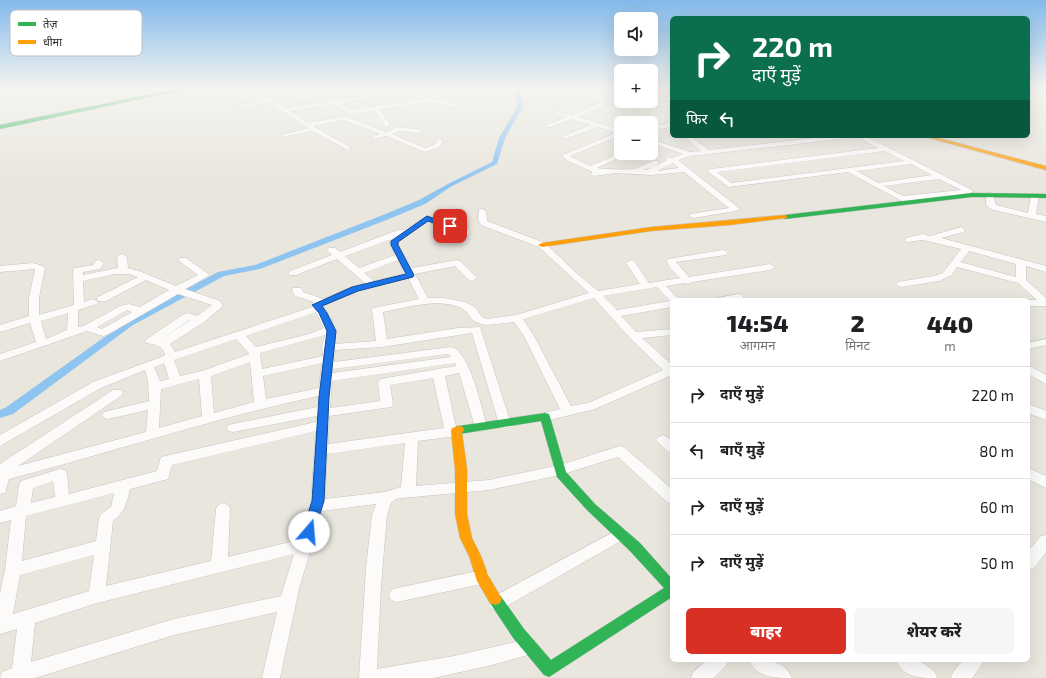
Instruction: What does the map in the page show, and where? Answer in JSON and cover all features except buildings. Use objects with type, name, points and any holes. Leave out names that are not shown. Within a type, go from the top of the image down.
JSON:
[{"type":"street","points":[[0,127],[32,121]]},
{"type":"street","points":[[302,121],[348,148]]},
{"type":"street","points":[[284,136],[335,121]]},
{"type":"street","points":[[352,121],[425,150],[437,146],[440,140]]},
{"type":"street","points":[[384,121],[387,125]]},
{"type":"street","points":[[549,126],[564,121]]},
{"type":"street","points":[[581,121],[614,131]]},
{"type":"street","points":[[565,137],[597,125]]},
{"type":"street","points":[[658,128],[670,125]]},
{"type":"street","points":[[374,138],[399,129],[420,131]]},
{"type":"street","points":[[614,136],[565,156],[595,172],[635,171],[647,173],[686,169]]},
{"type":"street","points":[[689,138],[705,150]]},
{"type":"street","points":[[635,171],[687,153],[795,138]]},
{"type":"street","points":[[849,170],[902,199],[970,191],[863,138]]},
{"type":"street","points":[[933,138],[1046,168]]},
{"type":"street","points":[[944,138],[1046,165]]},
{"type":"street","points":[[658,143],[687,153]]},
{"type":"street","points":[[887,150],[711,171],[729,186],[912,162]]},
{"type":"street","points":[[670,159],[686,169],[736,209],[693,216]]},
{"type":"street","points":[[647,173],[670,159]]},
{"type":"street","points":[[595,172],[615,160]]},
{"type":"street","points":[[795,161],[817,174]]},
{"type":"street","points":[[877,185],[941,176]]},
{"type":"street","points":[[988,195],[990,204],[993,207],[1046,218]]},
{"type":"street","points":[[542,245],[651,229],[730,223],[956,197],[988,195],[1046,196]]},
{"type":"street","points":[[1032,216],[1035,196]]},
{"type":"street","points":[[482,212],[482,219],[488,226],[542,245],[572,274],[596,294],[633,334],[670,370]]},
{"type":"street","points":[[425,301],[394,245],[394,241],[427,218],[438,223],[460,227],[466,234]]},
{"type":"street","points":[[293,273],[336,253],[408,230]]},
{"type":"street","points":[[909,240],[930,238],[961,230]]},
{"type":"street","points":[[930,238],[1046,269]]},
{"type":"street","points":[[900,284],[936,280],[949,273],[954,263],[966,248]]},
{"type":"street","points":[[336,253],[373,285]]},
{"type":"street","points":[[688,281],[671,262],[679,259],[723,253]]},
{"type":"street","points":[[358,272],[400,256]]},
{"type":"street","points":[[122,258],[123,271]]},
{"type":"street","points":[[0,358],[72,332],[88,328],[129,307],[141,311],[183,292],[205,275],[183,260]]},
{"type":"street","points":[[1021,262],[1021,281]]},
{"type":"street","points":[[72,332],[76,308],[78,270],[97,267],[99,263]]},
{"type":"street","points":[[0,440],[97,385],[147,365],[320,305],[355,289],[373,285],[409,273],[457,263],[472,278]]},
{"type":"street","points":[[632,263],[646,286]]},
{"type":"street","points":[[954,263],[1021,281],[1046,303]]},
{"type":"street","points":[[0,269],[33,266],[40,268],[34,295],[34,319],[42,344]]},
{"type":"street","points":[[382,344],[377,310],[425,301],[444,300],[461,304],[471,309],[478,319],[486,322],[517,318],[596,294],[688,281],[770,267]]},
{"type":"street","points":[[78,279],[111,272],[123,271],[136,273],[183,292],[216,303],[218,306],[200,320],[188,316],[151,341],[163,344],[170,351],[171,355],[168,358],[176,381]]},
{"type":"street","points":[[0,329],[98,301],[145,277]]},
{"type":"street","points":[[660,284],[672,298]]},
{"type":"street","points":[[269,677],[304,545],[317,506],[330,329],[320,305],[311,297],[299,294],[297,290]]},
{"type":"street","points":[[1030,303],[1046,303]]},
{"type":"street","points":[[614,314],[670,304]]},
{"type":"street","points":[[517,318],[529,336],[568,412]]},
{"type":"street","points":[[156,386],[205,374],[254,353],[313,336],[330,329]]},
{"type":"street","points":[[1,473],[81,455],[152,433],[261,404],[327,368],[353,348],[476,329],[505,424]]},
{"type":"street","points":[[633,334],[670,332]]},
{"type":"street","points":[[238,334],[254,353],[261,404]]},
{"type":"street","points":[[1030,346],[1046,342]]},
{"type":"street","points":[[258,374],[327,368],[451,350],[455,352],[461,364],[481,427]]},
{"type":"street","points":[[233,428],[323,416],[387,404],[384,382],[438,373],[461,364]]},
{"type":"street","points":[[147,365],[155,377],[156,386],[152,433]]},
{"type":"street","points":[[1030,370],[1046,380]]},
{"type":"street","points":[[438,373],[461,469],[461,514],[466,538],[475,556],[482,577],[497,603],[551,674],[670,590]]},
{"type":"street","points":[[321,450],[505,424],[568,412],[591,406],[670,373]]},
{"type":"street","points":[[205,374],[208,418]]},
{"type":"street","points":[[1,473],[117,393]]},
{"type":"street","points":[[108,415],[154,404]]},
{"type":"street","points":[[1030,410],[1046,416]]},
{"type":"street","points":[[0,516],[163,475],[166,460],[323,416]]},
{"type":"street","points":[[545,417],[561,474],[590,506],[635,547],[670,587]]},
{"type":"street","points":[[408,492],[412,437]]},
{"type":"street","points":[[317,506],[387,497],[408,492],[489,485],[560,470],[620,451],[670,496]]},
{"type":"street","points":[[0,489],[1,473]]},
{"type":"street","points":[[62,500],[60,474],[26,485],[13,570],[1,625],[97,596],[304,545]]},
{"type":"street","points":[[1030,474],[1046,483]]},
{"type":"street","points":[[97,596],[106,518],[117,510],[124,484]]},
{"type":"street","points":[[368,678],[372,571],[380,513],[387,497]]},
{"type":"street","points":[[219,566],[223,509]]},
{"type":"street","points":[[497,603],[621,534]]},
{"type":"street","points":[[1030,561],[1046,541]]},
{"type":"street","points":[[13,570],[103,546]]},
{"type":"street","points":[[397,595],[482,577]]},
{"type":"street","points":[[14,676],[55,662],[174,627],[288,602]]},
{"type":"street","points":[[14,676],[27,617]]},
{"type":"street","points":[[378,678],[434,670],[504,654],[530,646]]},
{"type":"street","points":[[700,678],[718,662]]},
{"type":"street","points":[[761,662],[783,678]]},
{"type":"street","points":[[908,662],[928,678]]},
{"type":"street","points":[[960,678],[973,662]]},
{"type":"waterway","points":[[0,414],[9,411],[130,323],[221,274],[257,267],[386,217],[422,202],[450,185],[495,163],[502,138],[512,121]]},
{"type":"traffic: fast","points":[[0,127],[31,121]]},
{"type":"traffic: fast","points":[[785,217],[972,195],[1046,196]]},
{"type":"traffic: fast","points":[[459,430],[545,417],[561,474],[591,507],[635,547],[670,586]]},
{"type":"traffic: fast","points":[[495,599],[519,634],[549,670],[670,591]]},
{"type":"traffic: slow","points":[[933,138],[1046,168]]},
{"type":"traffic: slow","points":[[542,245],[651,229],[785,217]]},
{"type":"traffic: slow","points":[[459,430],[456,431],[461,469],[461,514],[466,538],[475,556],[482,577],[495,599]]},
{"type":"route","points":[[309,532],[318,501],[324,397],[328,347],[331,331],[323,313],[316,305],[355,289],[410,275],[394,245],[394,241],[427,218],[450,226]]}]
